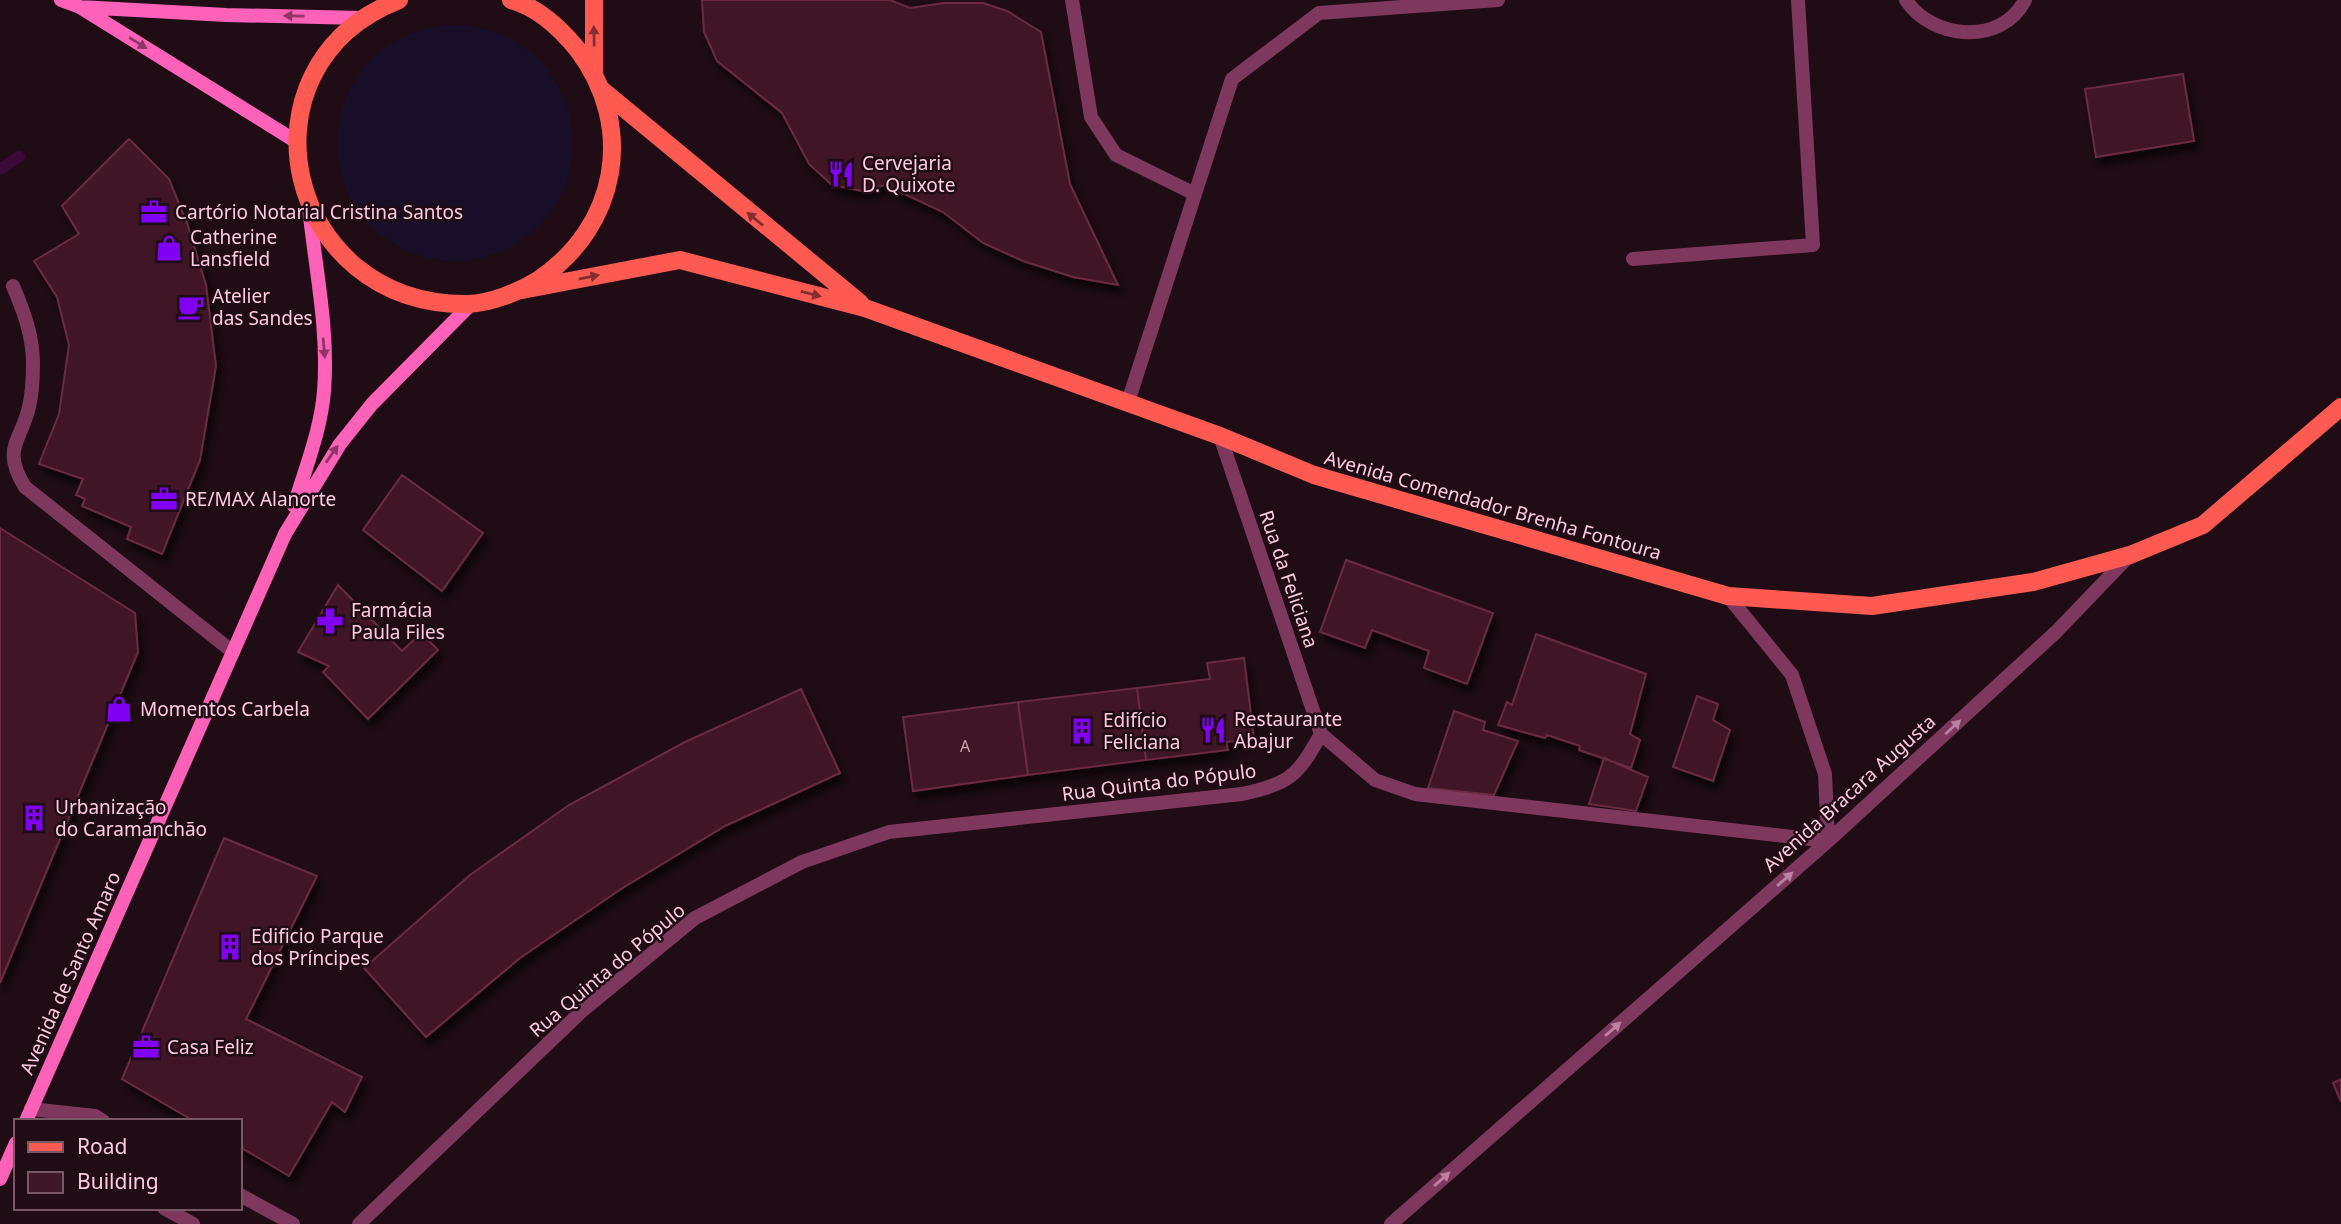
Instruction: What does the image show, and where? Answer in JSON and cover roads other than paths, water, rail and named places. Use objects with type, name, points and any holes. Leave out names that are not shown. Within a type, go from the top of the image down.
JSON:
[{"type":"main road","points":[[61,0],[80,7],[297,142]]},
{"type":"main road","points":[[80,7],[226,15],[374,9],[399,0]]},
{"type":"main road","points":[[309,207],[336,250],[374,282],[421,301],[471,304],[522,290],[562,264],[591,227],[605,194],[609,183],[613,136],[602,90],[594,72],[564,32],[522,3],[511,0]]},
{"type":"main road","points":[[594,0],[594,72]]},
{"type":"main road","points":[[285,534],[315,436],[324,392],[325,354],[309,207],[299,175],[297,142],[305,94],[328,52],[374,9]]},
{"type":"main road","name":"Avenida Comendador Brenha Fontoura","points":[[602,90],[865,308]]},
{"type":"main road","name":"Avenida Comendador Brenha Fontoura","points":[[522,290],[680,260],[865,308],[1220,436],[1314,475],[1728,596],[1872,606],[2033,582],[2130,555]]},
{"type":"main road","points":[[285,534],[321,471],[356,423],[471,304]]},
{"type":"main road","name":"Avenida Bracara Augusta","points":[[2130,555],[2203,526],[2341,407]]},
{"type":"main road","name":"Avenida de Santo Amaro","points":[[32,1117],[285,534]]},
{"type":"main road","points":[[0,1179],[14,1148]]},
{"type":"street","points":[[1072,0],[1091,117],[1116,155],[1195,194]]},
{"type":"street","points":[[1128,402],[1232,79],[1319,13],[1499,0]]},
{"type":"street","points":[[1633,259],[1813,245],[1798,0]]},
{"type":"street","points":[[1906,0],[1913,11],[1933,26],[1956,33],[1981,32],[2004,22],[2025,0]]},
{"type":"street","points":[[13,286],[29,324],[33,363],[29,408],[14,441],[15,470],[25,487],[233,652]]},
{"type":"street","name":"Rua da Feliciana","points":[[1220,436],[1321,734]]},
{"type":"street","name":"Avenida Bracara Augusta","points":[[1396,1222],[1828,841],[2056,632],[2130,555]]},
{"type":"street","points":[[1321,734],[1375,780],[1415,794],[1828,841],[1825,774],[1793,675],[1728,596]]},
{"type":"street","name":"Rua Quinta do Pópulo","points":[[359,1224],[583,1010],[695,918],[802,862],[889,832],[1242,794],[1279,785],[1305,762],[1321,734]]},
{"type":"street","points":[[32,1117],[95,1116],[100,1119]]},
{"type":"street","points":[[242,1196],[293,1224]]},
{"type":"street","points":[[168,1210],[193,1224]]},
{"type":"waterway","points":[[0,169],[19,157]]},
{"type":"place","name":"Cervejaria D. Quixote","points":[[841,174]]},
{"type":"place","name":"Cartório Notarial Cristina Santos","points":[[154,212]]},
{"type":"place","name":"Catherine Lansfield","points":[[169,248]]},
{"type":"place","name":"Atelier das Sandes","points":[[191,307]]},
{"type":"place","name":"RE/MAX Alanorte","points":[[164,499]]},
{"type":"place","name":"Farmácia Paula Files","points":[[330,621]]},
{"type":"place","name":"Momentos Carbela","points":[[119,709]]},
{"type":"place","name":"Restaurante Abajur","points":[[1213,730]]},
{"type":"place","name":"Edifício Feliciana","points":[[1082,731]]},
{"type":"place","name":"Urbanização do Caramanchão","points":[[34,818]]},
{"type":"place","name":"Edificio Parque dos Príncipes","points":[[230,947]]},
{"type":"place","name":"Casa Feliz","points":[[146,1047]]}]
